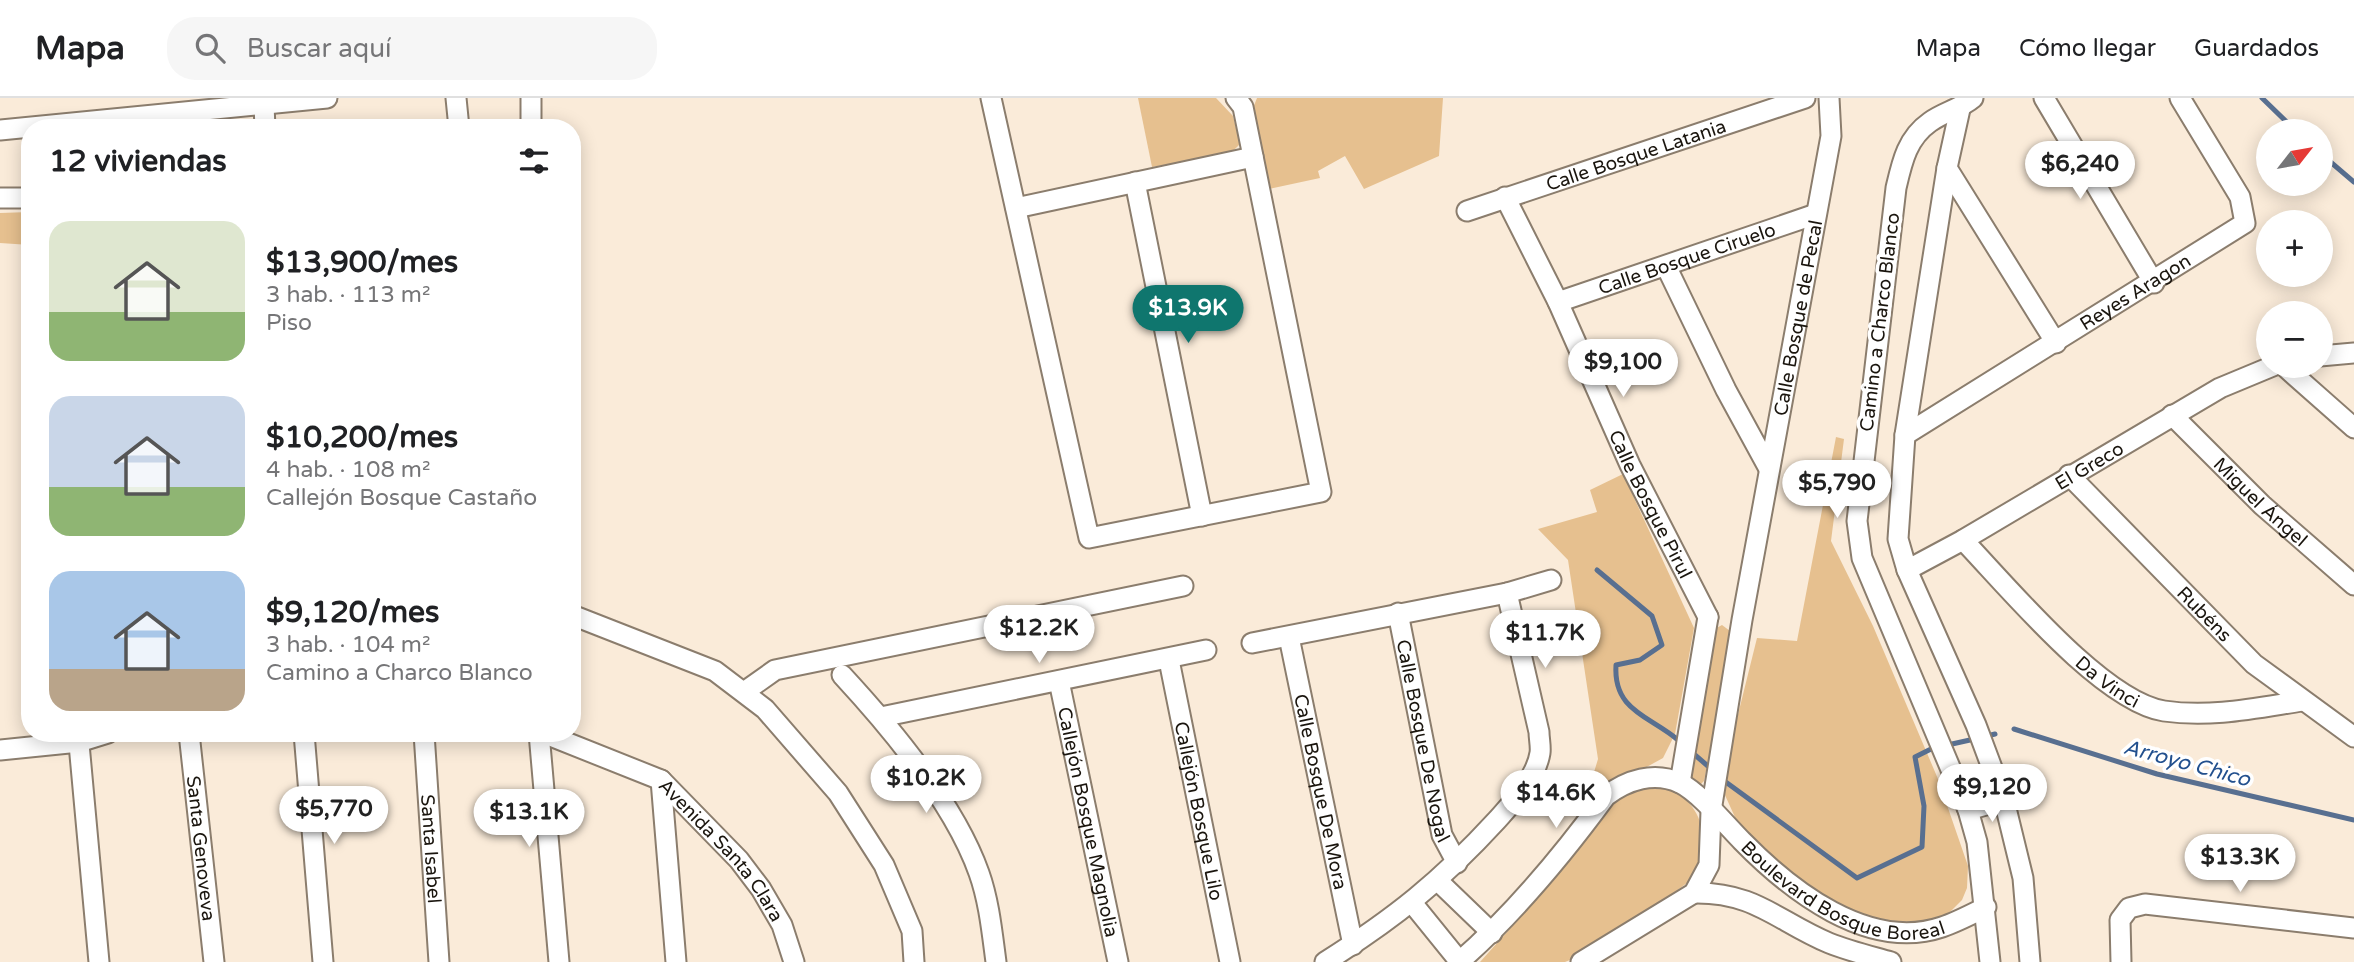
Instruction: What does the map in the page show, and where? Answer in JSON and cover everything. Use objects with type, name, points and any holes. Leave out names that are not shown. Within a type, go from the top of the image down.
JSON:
[{"type":"street","points":[[88,119],[207,104],[264,105],[327,98]]},
{"type":"street","points":[[456,98],[457,119]]},
{"type":"street","points":[[531,98],[531,119]]},
{"type":"street","points":[[991,98],[1089,538],[1321,492],[1243,107],[1236,98]]},
{"type":"street","name":"Calle Bosque Latania","points":[[1467,211],[1805,98]]},
{"type":"street","name":"Calle Bosque de Pecal","points":[[1742,620],[1831,135],[1829,98]]},
{"type":"street","points":[[2044,98],[2154,283]]},
{"type":"street","name":"Reyes Aragon","points":[[1905,435],[2154,283],[2245,223],[2240,197],[2180,98]]},
{"type":"street","name":"Camino a Charco Blanco","points":[[1966,103],[1947,168],[1905,435],[1898,539],[1907,570],[1976,725],[2004,800],[2023,878],[2030,962]]},
{"type":"street","name":"Camino a Charco Blanco","points":[[1966,103],[1932,121],[1915,135],[1903,155],[1894,201],[1857,521],[1862,558],[1968,810],[1977,842],[1990,962]]},
{"type":"street","points":[[264,105],[265,119]]},
{"type":"street","points":[[0,130],[21,127]]},
{"type":"street","points":[[1016,208],[1253,157]]},
{"type":"street","points":[[1947,168],[2056,344]]},
{"type":"street","points":[[1135,182],[1202,516]]},
{"type":"street","name":"Calle Bosque Pirul","points":[[1505,197],[1558,302],[1630,465],[1708,617]]},
{"type":"street","points":[[0,198],[21,198]]},
{"type":"street","name":"Calle Bosque Ciruelo","points":[[1558,302],[1816,214]]},
{"type":"street","points":[[1666,266],[1726,390],[1768,467]]},
{"type":"street","points":[[2333,355],[2354,353]]},
{"type":"street","name":"El Greco","points":[[1907,570],[1963,540],[2172,415],[2243,376],[2256,372]]},
{"type":"street","points":[[2298,378],[2354,428]]},
{"type":"street","name":"Miguel Ángel","points":[[2172,415],[2262,505],[2354,585]]},
{"type":"street","name":"Rubéns","points":[[2068,475],[2255,664],[2354,737]]},
{"type":"street","name":"Da Vinci","points":[[1963,540],[2081,660],[2114,690],[2136,702],[2162,710],[2212,714],[2302,701]]},
{"type":"street","points":[[1252,643],[1507,593],[1551,580]]},
{"type":"street","points":[[744,692],[775,670],[1183,586]]},
{"type":"street","points":[[1325,962],[1413,904],[1457,863],[1511,804],[1533,772],[1540,753],[1539,732],[1507,593]]},
{"type":"street","name":"Calle Bosque De Nogal","points":[[1398,613],[1442,835],[1457,863]]},
{"type":"street","points":[[1413,904],[1460,962],[1492,933],[1549,871],[1606,796],[1618,787],[1646,777],[1680,783],[1708,617],[1742,620],[1711,811]]},
{"type":"street","points":[[581,619],[715,671],[765,709],[820,772],[884,865],[912,930],[914,962]]},
{"type":"street","name":"Calle Bosque De Mora","points":[[1289,637],[1353,945]]},
{"type":"street","points":[[881,717],[1169,660],[1206,650]]},
{"type":"street","name":"Callejón Bosque Lilo","points":[[1169,660],[1230,962]]},
{"type":"street","points":[[842,676],[881,717],[944,806],[971,852],[985,893],[996,962]]},
{"type":"street","name":"Callejón Bosque Magnolia","points":[[1059,681],[1118,962]]},
{"type":"street","points":[[0,750],[52,742]]},
{"type":"street","points":[[78,742],[99,962]]},
{"type":"street","name":"Santa Genoveva","points":[[190,742],[214,962]]},
{"type":"street","points":[[305,742],[323,962]]},
{"type":"street","name":"Santa Isabel","points":[[425,742],[439,962]]},
{"type":"street","points":[[542,742],[559,962]]},
{"type":"street","name":"Avenida Santa Clara","points":[[564,742],[661,780],[738,860],[761,889],[782,925],[794,962]]},
{"type":"street","points":[[661,780],[676,962]]},
{"type":"street","name":"Boulevard Bosque Boreal","points":[[1680,783],[1789,884],[1825,907],[1862,925],[1896,931],[1924,931],[1941,928],[1986,907]]},
{"type":"street","points":[[1968,810],[2004,800]]},
{"type":"street","name":"Boulevard Bosque Boreal","points":[[1694,893],[1709,864],[1711,811]]},
{"type":"street","points":[[1438,881],[1492,933]]},
{"type":"street","points":[[1592,959],[1694,893],[1720,893],[1742,898],[1829,943],[1891,962]]},
{"type":"street","points":[[2121,962],[2120,920],[2129,908],[2145,904],[2354,928]]},
{"type":"shaded area","points":[[1138,98],[1216,98],[1233,116],[1240,144],[1230,154],[1152,167]]},
{"type":"shaded area","points":[[1257,98],[1443,98],[1439,156],[1364,189],[1345,156],[1318,171],[1320,178],[1269,189],[1253,108]]},
{"type":"shaded area","points":[[21,212],[21,244],[0,243],[0,213]]},
{"type":"shaded area","points":[[1836,437],[1844,439],[1831,541],[1873,626],[1938,779],[1968,866],[1967,888],[1962,900],[1945,917],[1924,925],[1873,918],[1825,899],[1790,874],[1739,826],[1724,793],[1723,775],[1757,638],[1797,641]]},
{"type":"shaded area","points":[[1623,474],[1694,628],[1675,734],[1663,758],[1643,769],[1619,775],[1586,799],[1598,759],[1568,560],[1538,529],[1597,512],[1590,490]]},
{"type":"shaded area","points":[[1722,625],[1730,631],[1733,638],[1704,781],[1699,786],[1688,780],[1713,630]]},
{"type":"shaded area","points":[[1631,787],[1664,787],[1690,804],[1702,827],[1703,839],[1703,852],[1693,877],[1631,922],[1565,962],[1480,962],[1550,884],[1614,799]]},
{"type":"waterway","points":[[2262,98],[2284,119]]},
{"type":"waterway","points":[[2333,164],[2354,182]]},
{"type":"waterway","points":[[1597,570],[1652,616],[1662,645],[1640,660],[1616,665],[1620,693],[1635,711],[1678,740]]},
{"type":"waterway","name":"Arroyo Chico","points":[[2014,729],[2157,774],[2354,820]]},
{"type":"waterway","points":[[1991,735],[1995,734]]},
{"type":"waterway","points":[[1952,744],[1970,740]]},
{"type":"waterway","name":"Arroyo Chico","points":[[1723,780],[1857,878],[1922,847],[1924,806],[1915,757],[1931,749]]},
{"type":"waterway","points":[[1695,755],[1709,767]]}]
